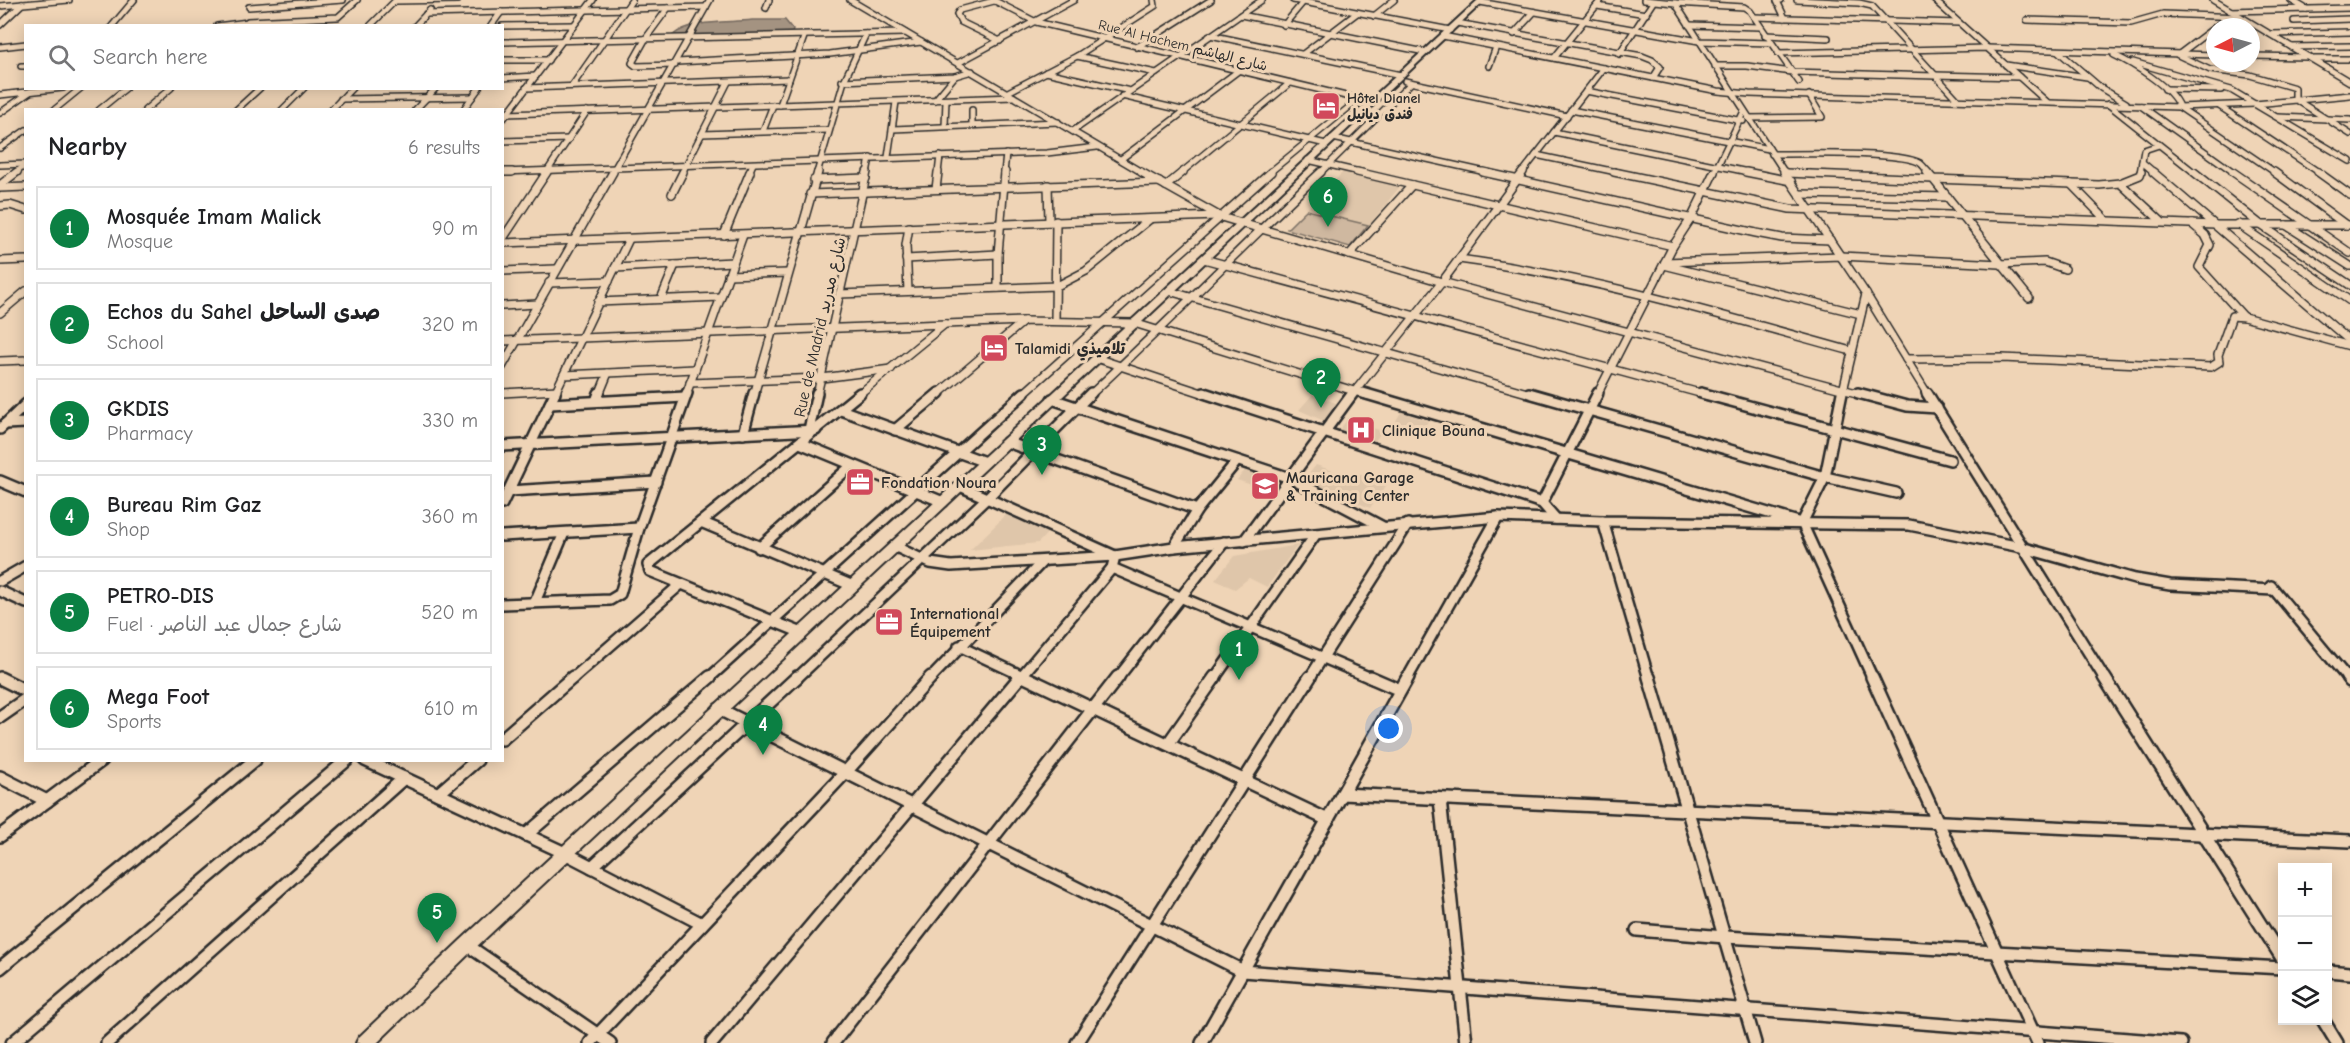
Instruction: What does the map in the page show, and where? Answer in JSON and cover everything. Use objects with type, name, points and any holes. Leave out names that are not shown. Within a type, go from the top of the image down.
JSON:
[{"type":"main road","points":[[365,1043],[565,853],[1481,1]]},
{"type":"street","points":[[0,6],[24,2],[69,0]]},
{"type":"street","points":[[114,24],[134,0]]},
{"type":"street","points":[[250,0],[248,23],[338,17],[357,0]]},
{"type":"street","points":[[249,7],[344,0]]},
{"type":"street","points":[[417,24],[440,0]]},
{"type":"street","points":[[372,24],[396,1],[457,0]]},
{"type":"street","points":[[505,115],[592,0]]},
{"type":"street","points":[[572,86],[632,0]]},
{"type":"street","points":[[504,363],[710,0]]},
{"type":"street","points":[[765,8],[769,0]]},
{"type":"street","points":[[850,0],[1097,147],[1220,216],[1442,282],[1907,406],[1937,408]]},
{"type":"street","points":[[958,63],[1074,0]]},
{"type":"street","points":[[1008,92],[1105,39],[1155,6],[1154,0]]},
{"type":"street","points":[[1137,47],[1211,0]]},
{"type":"street","points":[[1073,131],[1262,0]]},
{"type":"street","points":[[1293,0],[1450,30],[1514,34],[1652,60],[1660,67],[1653,78]]},
{"type":"street","points":[[1322,6],[1330,0]]},
{"type":"street","points":[[1374,16],[1394,0]]},
{"type":"street","points":[[1554,58],[1601,0]]},
{"type":"street","points":[[1644,0],[1744,7],[1754,17],[1799,82]]},
{"type":"street","points":[[1781,0],[1777,1],[1777,4],[1785,18]]},
{"type":"street","points":[[1797,0],[1872,6],[1957,99]]},
{"type":"street","points":[[1934,0],[2047,102]]},
{"type":"street","points":[[2213,0],[2350,82]]},
{"type":"street","points":[[2290,0],[2306,9]]},
{"type":"street","points":[[2317,0],[2350,19]]},
{"type":"street","points":[[997,1],[960,10],[957,14],[961,22],[1000,41]]},
{"type":"street","name":"Rue Al Hachem شارع الهاشم","points":[[997,1],[1036,22],[1371,102]]},
{"type":"street","points":[[1284,25],[1305,1]]},
{"type":"street","points":[[1481,1],[1699,41],[1772,43]]},
{"type":"street","points":[[0,25],[24,2]]},
{"type":"street","points":[[1619,54],[1653,2]]},
{"type":"street","points":[[1675,3],[1747,117],[1866,294],[2021,547],[2278,950]]},
{"type":"street","points":[[1597,6],[1646,14]]},
{"type":"street","points":[[426,14],[706,7]]},
{"type":"street","points":[[668,8],[646,38],[633,65],[799,57],[921,42]]},
{"type":"street","points":[[2230,11],[2350,8]]},
{"type":"street","points":[[492,24],[501,12]]},
{"type":"street","points":[[1514,34],[1534,12]]},
{"type":"street","points":[[1303,54],[1358,13]]},
{"type":"street","points":[[2027,20],[2131,23],[2163,14],[2240,17]]},
{"type":"street","points":[[1241,15],[1425,52]]},
{"type":"street","points":[[1754,17],[1959,23]]},
{"type":"street","points":[[2294,21],[2350,19]]},
{"type":"street","points":[[504,26],[574,24]]},
{"type":"street","points":[[1689,25],[1760,27]]},
{"type":"street","points":[[1450,30],[1496,46],[1732,93],[2179,107],[2255,104],[2350,95]]},
{"type":"street","points":[[2269,34],[2350,32]]},
{"type":"street","points":[[504,42],[906,33]]},
{"type":"street","points":[[743,434],[842,81],[854,52],[866,34]]},
{"type":"street","points":[[2178,55],[2206,34]]},
{"type":"street","points":[[1210,35],[1303,54],[1398,77],[1411,83],[1729,142],[1771,152],[1909,159],[1921,163],[2000,264],[2030,297]]},
{"type":"street","points":[[1766,35],[1828,38]]},
{"type":"street","points":[[763,131],[799,57],[804,37]]},
{"type":"street","points":[[0,47],[24,45]]},
{"type":"street","points":[[1489,66],[1496,46]]},
{"type":"street","points":[[2292,47],[2350,46]]},
{"type":"street","points":[[1778,53],[1987,48],[2206,55]]},
{"type":"street","points":[[1580,63],[1591,49]]},
{"type":"street","points":[[2058,51],[2089,78],[2128,105]]},
{"type":"street","points":[[2109,53],[2128,61],[2231,90],[2350,161]]},
{"type":"street","points":[[2178,55],[2210,70],[2250,75],[2285,83],[2295,88],[2295,99]]},
{"type":"street","points":[[1077,56],[1156,73]]},
{"type":"street","points":[[2260,56],[2350,59]]},
{"type":"street","points":[[504,60],[548,60]]},
{"type":"street","points":[[2128,61],[2176,98],[2179,107],[2348,225]]},
{"type":"street","points":[[2006,65],[2089,78]]},
{"type":"street","points":[[1715,66],[1747,66],[1792,72],[2019,77]]},
{"type":"street","points":[[1244,541],[1355,391],[1417,316],[1517,178],[1604,68]]},
{"type":"street","points":[[842,81],[955,75],[972,71]]},
{"type":"street","points":[[1121,159],[1238,71]]},
{"type":"street","points":[[1046,72],[1130,91]]},
{"type":"street","points":[[2215,84],[2228,74]]},
{"type":"street","points":[[2338,75],[2350,74]]},
{"type":"street","points":[[935,100],[955,75]]},
{"type":"street","points":[[504,78],[536,76]]},
{"type":"street","points":[[526,88],[789,79]]},
{"type":"street","points":[[672,194],[728,81]]},
{"type":"street","points":[[1166,186],[1290,83]]},
{"type":"street","points":[[592,867],[747,725],[987,498],[1076,407],[1159,331],[1224,264],[1353,142],[1411,83]]},
{"type":"street","points":[[2165,89],[2231,90]]},
{"type":"street","points":[[0,95],[50,90]]},
{"type":"street","points":[[56,108],[79,90]]},
{"type":"street","points":[[101,108],[124,90]]},
{"type":"street","points":[[147,108],[169,90]]},
{"type":"street","points":[[238,108],[258,90]]},
{"type":"street","points":[[284,108],[302,90]]},
{"type":"street","points":[[333,108],[350,90]]},
{"type":"street","points":[[417,108],[434,90]]},
{"type":"street","points":[[464,108],[477,90]]},
{"type":"street","points":[[1586,91],[1739,120],[1747,117],[1822,117],[1809,95]]},
{"type":"street","points":[[0,113],[30,92]]},
{"type":"street","points":[[1122,96],[1309,139],[1353,142],[1756,233],[1782,238],[1830,240]]},
{"type":"street","points":[[341,99],[472,97]]},
{"type":"street","points":[[505,115],[1015,97]]},
{"type":"street","points":[[526,835],[675,710],[1220,216],[1359,99]]},
{"type":"street","points":[[2295,99],[2350,134]]},
{"type":"street","points":[[945,126],[946,100]]},
{"type":"street","points":[[888,158],[896,102]]},
{"type":"street","points":[[2108,104],[2261,225],[2350,285]]},
{"type":"street","points":[[2140,105],[2307,225],[2350,253]]},
{"type":"street","points":[[2219,106],[2301,159],[2350,195]]},
{"type":"street","points":[[972,110],[972,124]]},
{"type":"street","points":[[504,239],[587,111]]},
{"type":"street","points":[[2276,117],[2350,120]]},
{"type":"street","points":[[1542,503],[1673,246],[1692,217],[1739,120]]},
{"type":"street","points":[[892,129],[1058,122]]},
{"type":"street","points":[[702,134],[829,130]]},
{"type":"street","points":[[0,148],[24,131]]},
{"type":"street","points":[[1554,132],[1791,181]]},
{"type":"street","points":[[0,136],[24,136]]},
{"type":"street","points":[[504,141],[568,139]]},
{"type":"street","points":[[1786,173],[2071,184],[2120,183],[2140,175],[2144,150],[2159,145]]},
{"type":"street","points":[[504,172],[1047,153],[1097,147]]},
{"type":"street","points":[[998,288],[998,254],[1006,154]]},
{"type":"street","points":[[1536,155],[1790,209],[2215,225],[2348,225]]},
{"type":"street","points":[[936,189],[940,156]]},
{"type":"street","name":"Rue de Madrid شارع مدريد","points":[[813,430],[839,294],[870,158]]},
{"type":"street","points":[[1308,160],[1673,246]]},
{"type":"street","points":[[2142,162],[2350,341]]},
{"type":"street","points":[[724,235],[753,164]]},
{"type":"street","points":[[0,165],[24,165]]},
{"type":"street","points":[[0,186],[24,167]]},
{"type":"street","points":[[814,180],[866,178]]},
{"type":"street","points":[[810,194],[1159,182]]},
{"type":"street","points":[[2120,183],[2162,222]]},
{"type":"street","points":[[2071,184],[2106,220]]},
{"type":"street","points":[[1048,185],[1057,286],[1055,321]]},
{"type":"street","points":[[1349,255],[1412,185]]},
{"type":"street","points":[[0,186],[24,187]]},
{"type":"street","points":[[1800,194],[1948,197]]},
{"type":"street","points":[[0,206],[10,205],[24,209]]},
{"type":"street","points":[[504,242],[1220,216]]},
{"type":"street","points":[[839,294],[1057,286],[1086,271],[1150,219]]},
{"type":"street","points":[[2192,224],[2205,235],[2210,245],[2199,267],[2244,317]]},
{"type":"street","points":[[2238,224],[2350,301]]},
{"type":"street","points":[[2284,224],[2350,266]]},
{"type":"street","points":[[908,291],[906,259],[909,227]]},
{"type":"street","points":[[504,604],[615,598],[620,594],[639,528],[743,234]]},
{"type":"street","points":[[504,500],[629,239]]},
{"type":"street","points":[[2339,246],[2350,246]]},
{"type":"street","points":[[906,259],[998,254]]},
{"type":"street","points":[[1664,264],[1841,256],[2000,264],[2045,262],[2065,268]]},
{"type":"street","points":[[1204,258],[1950,460]]},
{"type":"street","points":[[1459,259],[1517,265],[1572,276],[1851,351]]},
{"type":"street","points":[[0,261],[24,260]]},
{"type":"street","points":[[615,268],[733,262]]},
{"type":"street","points":[[1664,264],[1861,314]]},
{"type":"street","points":[[661,299],[675,265]]},
{"type":"street","points":[[504,271],[556,269]]},
{"type":"street","points":[[728,275],[788,273]]},
{"type":"street","points":[[549,283],[609,281]]},
{"type":"street","points":[[1169,291],[1825,477],[1896,493]]},
{"type":"street","points":[[0,313],[24,293]]},
{"type":"street","points":[[1802,523],[1825,477],[1851,351],[1866,294]]},
{"type":"street","points":[[598,302],[721,297]]},
{"type":"street","points":[[504,306],[537,304]]},
{"type":"street","points":[[1906,358],[2002,358],[2211,367],[2219,362],[2218,355],[2232,316],[2244,317],[2350,346]]},
{"type":"street","points":[[895,430],[1024,321]]},
{"type":"street","points":[[504,341],[1024,321],[1134,323],[1802,523],[2036,1037]]},
{"type":"street","points":[[802,633],[650,571],[648,565],[800,443],[813,430],[842,410],[945,324]]},
{"type":"street","points":[[1096,358],[1542,503],[1557,519]]},
{"type":"street","points":[[0,361],[24,360]]},
{"type":"street","points":[[564,375],[695,369]]},
{"type":"street","points":[[690,383],[822,378],[891,369]]},
{"type":"street","points":[[596,401],[608,373]]},
{"type":"street","points":[[504,393],[556,390]]},
{"type":"street","points":[[550,404],[686,397]]},
{"type":"street","points":[[1052,399],[1290,478],[1383,527]]},
{"type":"street","points":[[2,426],[24,406]]},
{"type":"street","points":[[842,410],[985,462]]},
{"type":"street","points":[[2,426],[24,423]]},
{"type":"street","points":[[504,446],[813,430]]},
{"type":"street","points":[[1007,442],[1197,510]]},
{"type":"street","points":[[800,443],[943,502]]},
{"type":"street","points":[[1174,547],[1197,510],[1237,461]]},
{"type":"street","points":[[759,548],[852,466]]},
{"type":"street","points":[[0,481],[24,492]]},
{"type":"street","points":[[509,491],[656,482]]},
{"type":"street","points":[[960,486],[1181,597],[1400,690]]},
{"type":"street","points":[[896,547],[922,560],[951,566],[1043,561],[1113,562],[1174,547],[1498,517],[1603,521],[1908,525],[2021,547],[2135,579],[2170,585],[2272,588],[2350,681]]},
{"type":"street","points":[[1202,1043],[1498,517]]},
{"type":"street","points":[[1603,521],[1755,1043]]},
{"type":"street","points":[[701,522],[853,586]]},
{"type":"street","points":[[1077,1043],[1408,524]]},
{"type":"street","points":[[504,536],[639,528]]},
{"type":"street","points":[[535,602],[564,533]]},
{"type":"street","points":[[1168,744],[1316,534]]},
{"type":"street","points":[[833,1043],[1224,542]]},
{"type":"street","points":[[594,1039],[844,774],[959,646],[1043,561]]},
{"type":"street","points":[[712,1043],[1113,562]]},
{"type":"street","points":[[0,581],[24,568]]},
{"type":"street","points":[[504,737],[681,584]]},
{"type":"street","points":[[0,591],[24,602]]},
{"type":"street","points":[[959,646],[1328,820]]},
{"type":"street","points":[[0,678],[24,690]]},
{"type":"street","points":[[0,717],[24,700]]},
{"type":"street","points":[[719,710],[1243,971],[1746,1010],[2036,1037],[2181,1043]]},
{"type":"street","points":[[0,836],[99,762]]},
{"type":"street","points":[[0,968],[253,762]]},
{"type":"street","points":[[12,1043],[345,762]]},
{"type":"street","points":[[369,762],[565,853],[702,924]]},
{"type":"street","points":[[438,794],[475,762]]},
{"type":"street","points":[[0,777],[46,801]]},
{"type":"street","points":[[107,1043],[404,778]]},
{"type":"street","points":[[1342,794],[2350,841]]},
{"type":"street","points":[[1440,799],[1466,1043]]},
{"type":"street","points":[[1637,930],[1725,937],[2278,968]]},
{"type":"street","points":[[467,945],[594,1039],[610,1043]]},
{"type":"street","points":[[2332,971],[2350,973]]},
{"type":"street","points":[[2326,1025],[2337,1043]]},
{"type":"shaded area","points":[[785,20],[793,30],[792,33],[677,40],[673,35],[690,26],[700,24]]},
{"type":"shaded area","points":[[1344,171],[1402,184],[1353,245],[1287,229]]},
{"type":"shaded area","points":[[1306,210],[1368,225],[1350,247],[1287,229]]},
{"type":"shaded area","points":[[1313,394],[1343,406],[1329,423],[1299,410]]},
{"type":"shaded area","points":[[1401,412],[1428,421],[1420,435],[1393,426]]},
{"type":"shaded area","name":"Clinique Bouna","points":[[1347,420],[1382,431],[1375,441],[1339,430]]},
{"type":"shaded area","points":[[1316,465],[1350,477],[1357,473],[1388,483],[1370,508],[1304,480]]},
{"type":"shaded area","name":"Mauricana Garage & Training Center","points":[[1246,469],[1281,480],[1272,492],[1237,480]]},
{"type":"shaded area","points":[[1012,509],[1056,524],[1038,543],[970,550]]},
{"type":"shaded area","points":[[1298,545],[1267,587],[1249,578],[1235,589],[1215,580],[1234,556]]},
{"type":"place","name":"Hôtel Dianel فندق ديانيل","points":[[1326,106]]},
{"type":"place","name":"Mega Foot","points":[[1328,227]]},
{"type":"place","name":"Talamidi تلاميذي","points":[[994,348]]},
{"type":"place","name":"Echos du Sahel صدى الساحل","points":[[1321,408]]},
{"type":"place","name":"Clinique Bouna","points":[[1361,430]]},
{"type":"place","name":"GKDIS","points":[[1042,475]]},
{"type":"place","name":"Fondation Noura","points":[[860,482]]},
{"type":"place","name":"Mauricana Garage & Training Center","points":[[1265,486]]},
{"type":"place","name":"International Équipement","points":[[889,622]]},
{"type":"place","name":"Mosquée Imam Malick","points":[[1239,680]]},
{"type":"place","name":"Bureau Rim Gaz","points":[[763,755]]},
{"type":"place","name":"PETRO-DIS","points":[[437,943]]}]
